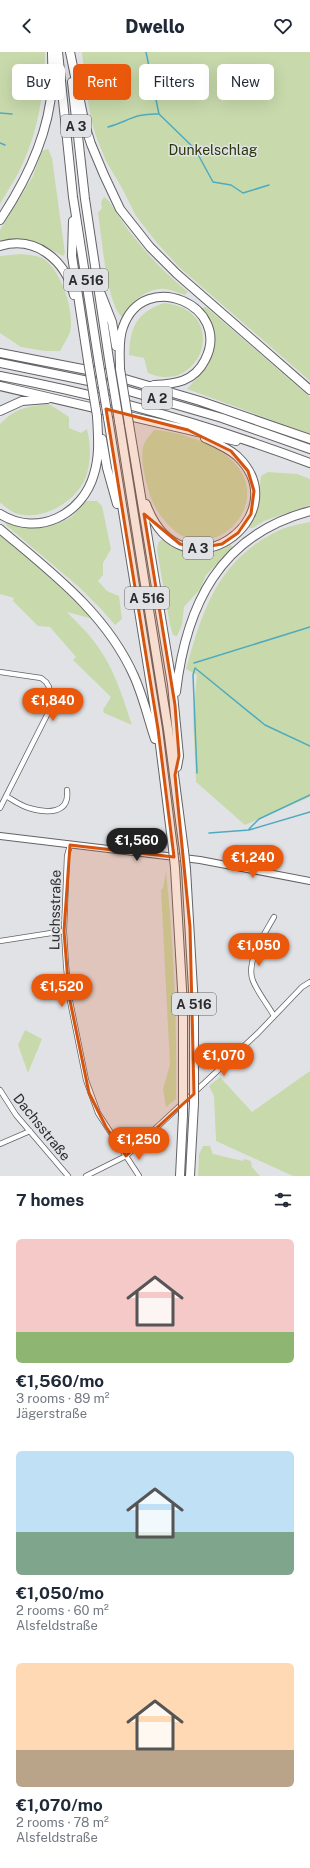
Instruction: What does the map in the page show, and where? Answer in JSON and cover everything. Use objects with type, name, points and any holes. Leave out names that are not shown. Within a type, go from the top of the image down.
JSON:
[{"type":"highway","name":"A 3","points":[[0,220],[22,184],[42,136],[52,87],[52,52]]},
{"type":"highway","name":"A 516","points":[[58,52],[73,197],[162,758],[173,848],[183,998],[183,1115],[180,1176]]},
{"type":"highway","name":"A 3","points":[[70,52],[77,140],[97,284]]},
{"type":"highway","points":[[70,52],[85,125],[91,144],[120,209],[150,247],[177,274],[310,390]]},
{"type":"highway","points":[[73,197],[72,256],[88,361],[107,468],[125,527]]},
{"type":"highway","points":[[0,246],[12,243],[30,244],[47,252],[55,259],[64,272],[73,290],[84,333]]},
{"type":"highway","name":"A 516","points":[[97,284],[175,775],[186,869],[193,999],[194,1103],[190,1176]]},
{"type":"highway","points":[[97,284],[112,322],[120,369]]},
{"type":"highway","points":[[120,369],[121,333],[127,317],[136,307],[147,300],[160,296],[176,297],[189,303],[199,312],[208,330],[209,345],[204,363],[194,375],[182,382],[146,385]]},
{"type":"highway","points":[[0,348],[21,357]]},
{"type":"highway","points":[[0,354],[108,374],[221,408],[310,439]]},
{"type":"highway","name":"A 2","points":[[0,363],[108,384],[229,420],[310,449]]},
{"type":"highway","name":"A 3","points":[[120,369],[140,487],[157,525],[166,536],[180,544],[199,548],[216,546],[231,539],[241,530],[249,518],[253,504],[254,491],[248,472],[241,460],[231,451],[188,430]]},
{"type":"highway","name":"A 2","points":[[0,376],[95,395],[194,422],[274,449],[310,463]]},
{"type":"highway","points":[[0,386],[274,449]]},
{"type":"highway","points":[[0,411],[13,404],[27,400],[70,401]]},
{"type":"highway","points":[[0,514],[15,521],[35,523],[57,519],[73,509],[85,495],[95,473],[98,453],[97,416]]},
{"type":"highway","points":[[140,487],[175,705],[178,756],[175,775]]},
{"type":"highway","points":[[175,705],[181,658],[188,628],[201,597],[212,579],[232,554],[257,534],[283,520],[310,511]]},
{"type":"highway","points":[[0,529],[73,591],[94,613],[111,635],[134,676],[162,758]]},
{"type":"street","points":[[0,672],[41,678],[49,687],[47,715],[0,808]]},
{"type":"street","points":[[6,796],[28,808],[58,810],[64,807],[68,798],[67,790]]},
{"type":"street","points":[[0,836],[200,860],[310,881]]},
{"type":"street","name":"Luchsstraße","points":[[70,845],[67,856],[64,931],[69,996],[89,1093],[102,1120],[139,1176]]},
{"type":"street","points":[[274,917],[262,938],[252,962],[251,972],[253,981],[274,1016]]},
{"type":"street","points":[[0,941],[64,931]]},
{"type":"street","points":[[86,1176],[126,1156],[216,1074],[302,987],[310,982]]},
{"type":"street","name":"Dachsstraße","points":[[0,1090],[13,1110],[68,1176]]},
{"type":"street","points":[[0,1144],[30,1131]]},
{"type":"highlighted area","points":[[106,409],[188,430],[231,451],[248,471],[254,491],[251,514],[238,533],[222,544],[199,548],[180,544],[144,514],[175,705],[179,756],[175,775],[190,927],[194,1094],[126,1156],[106,1127],[89,1093],[69,996],[64,931],[70,845],[174,857],[158,729]]},
{"type":"green space","points":[[0,52],[45,52],[44,64],[12,64],[12,100],[42,100],[33,138],[21,168],[0,204]]},
{"type":"green space","name":"Dunkelschlag","points":[[82,52],[310,52],[310,381],[180,268],[157,243],[136,216],[106,161],[96,136],[88,100],[131,100],[131,64],[83,64]]},
{"type":"green space","points":[[48,149],[52,158],[65,253],[63,256],[34,241],[16,239],[0,242],[0,230],[33,176],[42,151]]},
{"type":"green space","points":[[104,197],[109,201],[144,250],[165,272],[188,292],[185,295],[166,289],[154,290],[138,298],[122,317],[112,298],[108,284],[98,213],[102,208],[101,202]]},
{"type":"green space","points":[[21,254],[42,258],[49,263],[61,281],[68,302],[71,323],[70,332],[60,351],[45,351],[21,347],[0,333],[0,256]]},
{"type":"green space","points":[[164,303],[185,309],[198,320],[203,335],[201,350],[194,363],[182,373],[167,377],[148,373],[144,358],[129,355],[133,329],[141,316],[147,311]]},
{"type":"green space","points":[[206,307],[310,397],[310,434],[187,389],[203,371],[211,352],[213,343],[211,326],[202,308]]},
{"type":"green space","points":[[49,404],[69,417],[69,428],[81,433],[87,429],[90,453],[86,477],[75,494],[57,508],[36,515],[15,513],[0,503],[0,424],[17,411],[34,406]]},
{"type":"green space","points":[[154,430],[182,435],[197,440],[225,454],[236,464],[243,476],[247,489],[246,502],[242,515],[234,525],[224,533],[213,538],[201,540],[188,538],[176,532],[160,515],[154,506],[150,495],[142,461],[143,447]]},
{"type":"green space","points":[[268,472],[297,474],[310,479],[310,505],[264,521],[253,528],[249,528],[257,506],[261,476]]},
{"type":"green space","points":[[86,501],[97,501],[102,506],[111,549],[103,563],[103,575],[98,581],[107,591],[119,596],[122,619],[115,625],[79,587],[7,526],[5,522],[13,525],[30,527],[55,524],[71,517]]},
{"type":"green space","points":[[310,522],[310,797],[245,825],[196,782],[193,716],[197,675],[186,669],[199,625],[207,606],[216,587],[228,570],[242,555],[259,542],[280,530]]},
{"type":"green space","points":[[0,535],[45,573],[93,619],[67,612],[89,635],[106,659],[116,680],[132,725],[104,713],[103,710],[111,697],[73,660],[76,657],[50,627],[38,626],[13,601],[14,598],[0,594]]},
{"type":"green space","points":[[162,539],[180,549],[195,553],[211,551],[230,544],[233,548],[206,575],[201,588],[184,607],[182,625],[177,636],[173,635],[170,625],[157,550],[158,543]]},
{"type":"green space","points":[[166,871],[173,956],[176,1099],[166,1107],[163,1089],[170,1065],[161,890],[163,888]]},
{"type":"green space","points":[[25,1030],[42,1039],[28,1073],[18,1045]]},
{"type":"green space","points":[[310,1071],[310,1176],[293,1176],[216,1141],[214,1096],[209,1086],[220,1077],[252,1112]]},
{"type":"green space","points":[[203,1146],[210,1146],[213,1154],[243,1161],[244,1159],[251,1161],[252,1167],[260,1176],[198,1176],[199,1154]]},
{"type":"waterway","points":[[146,52],[159,114],[195,149],[213,182],[231,185],[243,193],[269,185]]},
{"type":"waterway","points":[[0,113],[12,114]]},
{"type":"waterway","points":[[108,127],[138,116],[159,114]]},
{"type":"waterway","points":[[0,143],[5,145]]},
{"type":"waterway","points":[[194,663],[310,627]]},
{"type":"waterway","points":[[197,773],[193,675],[195,668],[265,725],[310,746]]},
{"type":"waterway","points":[[249,829],[259,819],[310,795]]},
{"type":"waterway","points":[[209,833],[249,830],[310,812]]}]
